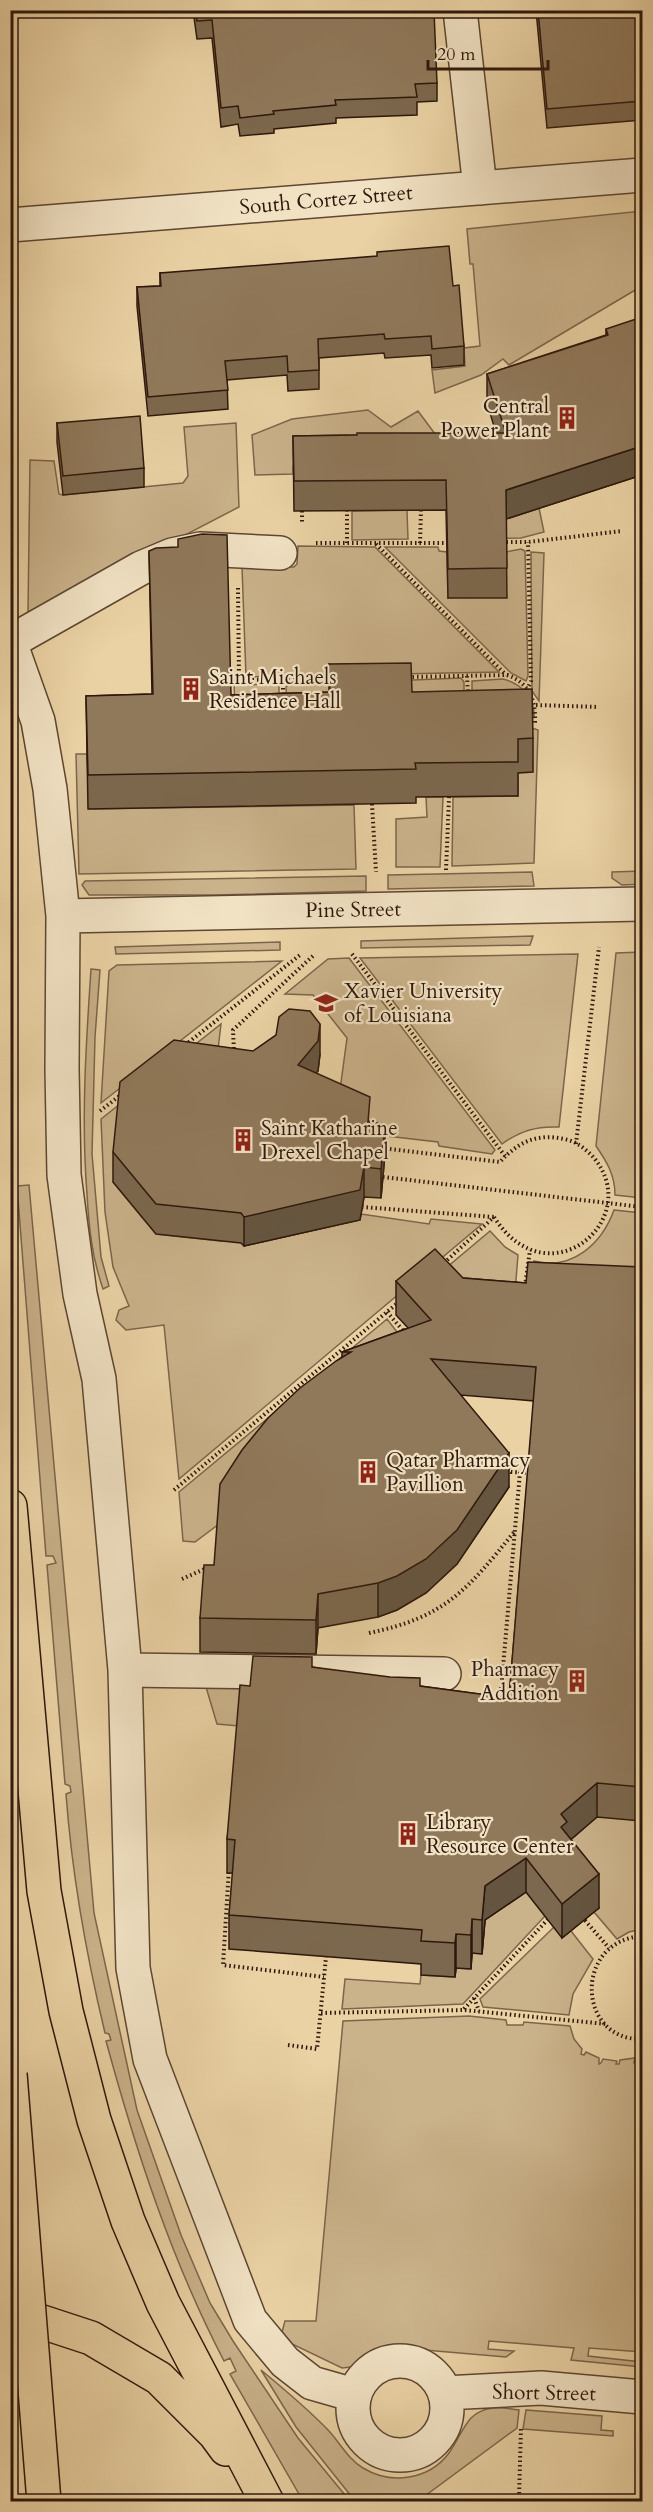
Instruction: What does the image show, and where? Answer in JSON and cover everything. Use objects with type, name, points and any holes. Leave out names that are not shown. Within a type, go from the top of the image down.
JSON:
[{"type":"highway","points":[[10,1506],[44,1891],[66,2011],[94,2120],[128,2221],[163,2303],[266,2502]]},
{"type":"highway","points":[[10,2074],[44,2502]]},
{"type":"highway","points":[[10,2314],[27,2317],[91,2338],[159,2378],[215,2434],[266,2502]]},
{"type":"street","points":[[460,10],[480,188]]},
{"type":"street","name":"South Cortez Street","points":[[10,225],[642,175]]},
{"type":"street","points":[[280,553],[200,549],[172,555],[141,568],[10,642],[38,721],[50,789],[63,916],[64,1175],[80,1294],[99,1379],[125,1670],[133,1968],[150,2059],[250,2320],[285,2362],[312,2383],[354,2396]]},
{"type":"street","name":"Pine Street","points":[[63,916],[642,904]]},
{"type":"street","points":[[125,1670],[444,1674]]},
{"type":"street","points":[[399,2360],[414,2363],[428,2370],[438,2380],[445,2393],[448,2410],[445,2426],[436,2440],[423,2450],[407,2456],[390,2455],[375,2449],[362,2438],[355,2425],[352,2410],[354,2396],[360,2381],[384,2363],[399,2360]]},
{"type":"street","name":"Short Street","points":[[445,2393],[541,2388],[642,2397]]},
{"type":"path","points":[[347,509],[347,543]]},
{"type":"path","points":[[420,543],[421,510]]},
{"type":"path","points":[[495,542],[528,542],[622,531]]},
{"type":"path","points":[[280,553],[294,542],[452,543]]},
{"type":"path","points":[[527,690],[531,681],[528,542]]},
{"type":"path","points":[[376,543],[507,675]]},
{"type":"path","points":[[236,551],[239,680]]},
{"type":"path","points":[[402,677],[507,675],[516,678],[536,705],[535,723],[524,724]]},
{"type":"path","points":[[467,676],[468,696]]},
{"type":"path","points":[[230,680],[337,679]]},
{"type":"path","points":[[283,680],[283,699]]},
{"type":"path","points":[[536,705],[598,707]]},
{"type":"path","points":[[446,870],[449,797]]},
{"type":"path","points":[[372,804],[376,881]]},
{"type":"path","points":[[576,1144],[599,948]]},
{"type":"path","points":[[234,1059],[233,1030],[315,954]]},
{"type":"path","points":[[352,954],[505,1156]]},
{"type":"path","points":[[180,1049],[300,955]]},
{"type":"path","points":[[97,1114],[124,1092]]},
{"type":"path","points":[[379,1147],[500,1162],[514,1147],[531,1138],[550,1136],[570,1140],[587,1150],[600,1165],[607,1183],[608,1203],[602,1221],[591,1237],[575,1248],[557,1253],[530,1250],[520,1246],[505,1233],[495,1217]]},
{"type":"path","points":[[383,1177],[642,1207]]},
{"type":"path","points":[[362,1207],[495,1217]]},
{"type":"path","points":[[442,1265],[495,1217]]},
{"type":"path","points":[[523,1295],[530,1250]]},
{"type":"path","points":[[174,1490],[402,1299]]},
{"type":"path","points":[[387,1312],[410,1339]]},
{"type":"path","points":[[504,1464],[511,1472],[530,1473]]},
{"type":"path","points":[[489,1704],[500,1705],[520,1472]]},
{"type":"path","points":[[358,1636],[402,1626],[454,1599],[470,1586],[515,1530]]},
{"type":"path","points":[[182,1579],[216,1564]]},
{"type":"path","points":[[230,1863],[222,1965],[324,1977]]},
{"type":"path","points":[[464,2010],[558,1908]]},
{"type":"path","points":[[580,1916],[609,1948]]},
{"type":"path","points":[[642,1936],[624,1939],[609,1948],[598,1961],[591,1986],[596,2010],[606,2025],[620,2034],[642,2039]]},
{"type":"path","points":[[288,2045],[317,2049],[326,1957]]},
{"type":"path","points":[[474,1998],[479,2011]]},
{"type":"path","points":[[321,2013],[464,2010],[606,2025]]},
{"type":"path","points":[[519,2498],[522,2420]]},
{"type":"shaded area","points":[[642,211],[642,286],[509,365],[503,359],[481,375],[435,393],[432,370],[465,366],[464,348],[480,346],[473,264],[470,264],[467,229]]},
{"type":"shaded area","points":[[368,410],[391,427],[418,411],[456,462],[293,466],[293,474],[255,475],[252,435],[292,419]]},
{"type":"shaded area","points":[[236,423],[239,507],[33,614],[28,611],[30,460],[54,461],[59,494],[63,495],[183,483],[188,476],[184,427]]},
{"type":"shaded area","points":[[539,508],[544,532],[521,538],[451,539],[479,509]]},
{"type":"shaded area","points":[[407,510],[408,539],[352,540],[352,511]]},
{"type":"shaded area","points":[[298,546],[375,547],[499,672],[246,677],[242,567],[294,567],[297,564]]},
{"type":"shaded area","points":[[385,547],[438,547],[439,551],[447,552],[448,598],[506,552],[521,549],[525,551],[528,676],[526,681],[511,673]]},
{"type":"shaded area","points":[[531,552],[544,553],[539,701],[532,691]]},
{"type":"shaded area","points":[[461,678],[464,682],[464,717],[461,718],[390,681]]},
{"type":"shaded area","points":[[503,679],[516,684],[526,693],[534,710],[534,717],[531,720],[472,718],[472,681]]},
{"type":"shaded area","points":[[354,682],[288,724],[286,687],[289,684]]},
{"type":"shaded area","points":[[277,684],[279,687],[279,728],[235,704],[234,685]]},
{"type":"shaded area","points":[[532,728],[538,730],[534,863],[452,866],[453,797],[518,796],[518,773]]},
{"type":"shaded area","points":[[76,754],[87,754],[89,809],[354,805],[356,869],[79,874]]},
{"type":"shaded area","points":[[426,797],[443,797],[440,867],[396,867],[396,819],[427,817]]},
{"type":"shaded area","points":[[642,871],[642,884],[622,885],[612,878],[612,872]]},
{"type":"shaded area","points":[[532,872],[534,886],[388,889],[388,875]]},
{"type":"shaded area","points":[[366,876],[366,891],[215,895],[89,895],[82,885],[85,881]]},
{"type":"shaded area","points":[[533,936],[530,945],[361,948],[361,941]]},
{"type":"shaded area","points":[[280,942],[280,950],[116,954],[115,947]]},
{"type":"shaded area","points":[[642,952],[642,1198],[615,1195],[610,1169],[596,1146],[616,953]]},
{"type":"shaded area","points":[[578,954],[559,1127],[529,1130],[502,1144],[360,958]]},
{"type":"shaded area","points":[[349,958],[495,1150],[492,1154],[439,1146],[438,1142],[369,1134],[337,1112],[347,1038],[313,995],[285,994],[328,959]]},
{"type":"shaded area","points":[[282,961],[101,1103],[109,971],[117,965]]},
{"type":"shaded area","points":[[91,969],[100,970],[95,1037],[92,1154],[101,1257],[109,1286],[103,1289],[92,1243],[85,1166],[85,1082]]},
{"type":"shaded area","points":[[221,1024],[215,1075],[113,1182],[156,1234],[221,1241],[361,1214],[429,1224],[431,1219],[482,1224],[179,1479],[164,1325],[126,1330],[116,1320],[119,1310],[129,1306],[113,1267],[105,1212],[101,1119]]},
{"type":"shaded area","points":[[29,1185],[94,1913],[137,2110],[181,2235],[210,2303],[298,2438],[350,2501],[303,2501],[230,2374],[236,2371],[230,2358],[224,2361],[205,2322],[156,2204],[106,2041],[111,2040],[109,2034],[105,2033],[86,1944],[76,1884],[66,1794],[71,1792],[70,1786],[65,1784],[47,1565],[56,1563],[53,1556],[46,1556],[17,1186]]},
{"type":"shaded area","points":[[614,1210],[642,1213],[642,1301],[532,1296],[534,1261],[561,1262],[584,1252],[602,1233]]},
{"type":"shaded area","points":[[490,1231],[505,1247],[518,1255],[515,1292],[440,1273]]},
{"type":"shaded area","points":[[387,1319],[414,1354],[223,1521],[195,1542],[183,1541],[179,1492]]},
{"type":"shaded area","points":[[206,1687],[277,1687],[239,1726],[217,1724]]},
{"type":"shaded area","points":[[642,1799],[642,1929],[629,1932],[617,1939],[594,1912],[599,1908],[561,1848],[583,1829],[585,1816]]},
{"type":"shaded area","points":[[526,1892],[545,1916],[463,2004],[342,2009],[345,1979],[420,1984],[421,1975],[455,1977],[456,1968],[470,1969],[472,1953],[482,1954],[485,1920]]},
{"type":"shaded area","points":[[554,1927],[571,1931],[593,1959],[573,1994],[569,2015],[483,2007],[480,1999]]},
{"type":"shaded area","points":[[469,2016],[506,2020],[507,2025],[523,2025],[524,2022],[570,2026],[574,2039],[582,2049],[581,2054],[584,2055],[586,2052],[599,2058],[599,2064],[603,2059],[617,2061],[616,2064],[619,2064],[620,2060],[635,2058],[634,2062],[642,2055],[642,2352],[589,2348],[588,2356],[642,2362],[642,2367],[571,2360],[574,2348],[489,2341],[488,2349],[514,2351],[506,2357],[401,2348],[376,2351],[366,2355],[351,2367],[342,2368],[292,2344],[282,2332],[285,2321],[316,2321],[343,2021]]},
{"type":"shaded area","points":[[261,2370],[321,2423],[358,2464],[385,2477],[409,2477],[431,2469],[449,2453],[471,2418],[487,2409],[519,2410],[517,2428],[418,2501],[355,2501],[296,2427]]},
{"type":"shaded area","points":[[526,2410],[602,2416],[601,2430],[613,2431],[613,2436],[523,2429]]},
{"type":"building","points":[[195,10],[386,10],[386,13],[434,11],[437,83],[415,84],[417,97],[335,100],[336,105],[273,111],[274,114],[240,118],[238,106],[221,108],[212,20],[197,21]]},
{"type":"building","points":[[538,10],[642,10],[642,101],[547,109]]},
{"type":"building","points":[[449,246],[453,286],[459,285],[464,346],[432,349],[431,336],[385,339],[384,334],[318,339],[319,370],[288,372],[287,356],[225,361],[228,390],[148,397],[137,287],[161,286],[160,273],[377,256],[377,252]]},
{"type":"building","points":[[642,317],[642,446],[506,490],[507,568],[448,569],[446,480],[294,481],[293,436],[357,435],[357,433],[506,433],[487,374],[608,335],[606,329]]},
{"type":"building","points":[[140,416],[144,468],[63,476],[57,423]]},
{"type":"building","name":"Saint Michaels Residence Hall","points":[[202,534],[227,535],[231,695],[330,692],[329,664],[411,663],[412,692],[532,689],[533,738],[518,739],[518,762],[415,763],[416,769],[88,775],[86,696],[153,694],[149,551],[156,548],[178,547],[178,539]]},
{"type":"building","name":"Saint Katharine Drexel Chapel","points":[[289,1009],[310,1011],[320,1024],[318,1041],[298,1065],[370,1097],[368,1122],[385,1124],[381,1169],[364,1167],[360,1190],[244,1217],[241,1213],[156,1204],[113,1152],[120,1082],[174,1040],[253,1051],[276,1035],[279,1017]]},
{"type":"building","points":[[435,1249],[463,1278],[526,1283],[528,1262],[642,1267],[641,1787],[597,1783],[561,1814],[567,1822],[561,1827],[599,1874],[562,1904],[526,1858],[485,1886],[482,1920],[472,1919],[471,1935],[456,1934],[455,1943],[421,1941],[422,1930],[229,1915],[235,1840],[227,1839],[240,1685],[250,1686],[253,1656],[312,1657],[312,1667],[390,1677],[420,1678],[420,1686],[509,1698],[536,1367],[431,1359],[509,1453],[457,1530],[426,1559],[397,1576],[378,1583],[318,1594],[316,1620],[200,1618],[204,1565],[214,1565],[220,1484],[242,1450],[268,1418],[300,1388],[351,1352],[342,1352],[431,1320],[396,1281]]},
{"type":"place","name":"Central Power Plant","points":[[567,418]]},
{"type":"place","name":"Saint Michaels Residence Hall","points":[[191,689]]},
{"type":"place","name":"Xavier University of Louisiana","points":[[326,1003]]},
{"type":"place","name":"Saint Katharine Drexel Chapel","points":[[243,1140]]},
{"type":"place","name":"Qatar Pharmacy Pavillion","points":[[368,1472]]},
{"type":"place","name":"Pharmacy Addition","points":[[577,1681]]},
{"type":"place","name":"Library Resource Center","points":[[408,1834]]}]
